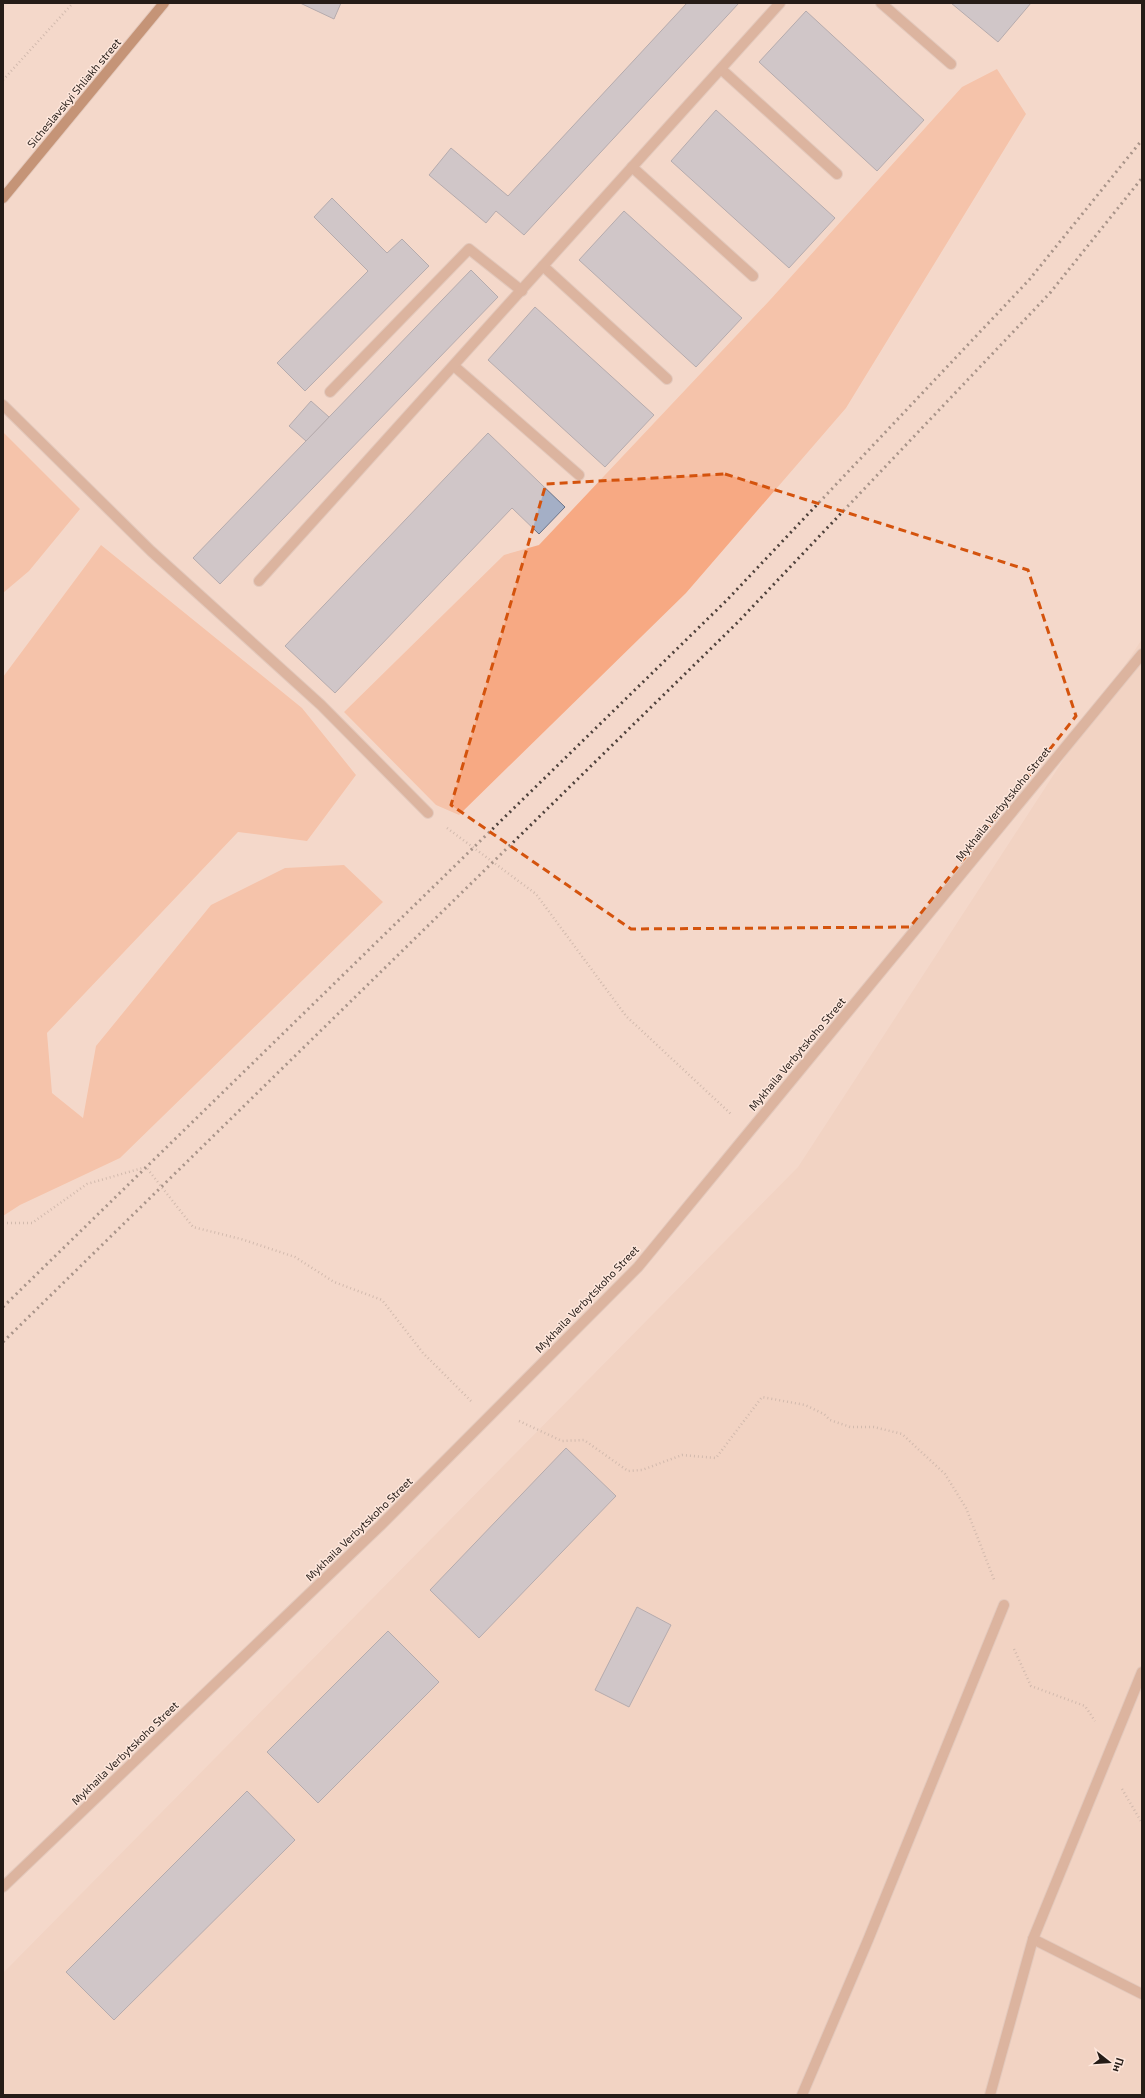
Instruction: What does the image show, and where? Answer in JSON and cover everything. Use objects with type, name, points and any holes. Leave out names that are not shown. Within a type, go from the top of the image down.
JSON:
[{"type":"main road","name":"Sicheslavskyi Shliakh street","points":[[3,198],[164,3]]},
{"type":"street","points":[[259,581],[780,3]]},
{"type":"street","points":[[881,3],[951,64]]},
{"type":"street","points":[[721,69],[837,174]]},
{"type":"street","points":[[632,167],[753,276]]},
{"type":"street","points":[[330,392],[469,249],[522,290]]},
{"type":"street","points":[[543,266],[667,379]]},
{"type":"street","points":[[454,366],[579,475]]},
{"type":"street","points":[[3,405],[151,551],[321,705],[428,813]]},
{"type":"street","name":"Mykhaila Verbytskoho Street","points":[[3,1887],[380,1526],[638,1267],[749,1130],[1142,654]]},
{"type":"street","points":[[802,2095],[868,1940],[1004,1605]]},
{"type":"street","points":[[990,2095],[1033,1939],[1142,1672]]},
{"type":"street","points":[[1033,1939],[1142,1994]]},
{"type":"path","points":[[3,80],[73,3]]},
{"type":"path","points":[[428,813],[536,894],[626,1016],[749,1130]]},
{"type":"path","points":[[3,1223],[32,1223],[87,1184],[146,1168],[193,1227],[241,1238],[295,1257],[334,1282],[382,1300],[423,1353],[472,1403],[516,1419],[562,1441],[584,1440],[628,1471],[642,1470],[682,1455],[716,1458],[762,1397],[805,1405],[824,1414],[830,1420],[850,1427],[874,1427],[902,1434],[944,1474],[966,1508],[1004,1605]]},
{"type":"path","points":[[1013,1646],[1031,1686],[1085,1706],[1100,1728],[1119,1784],[1142,1823]]},
{"type":"highlighted area","points":[[725,474],[1028,570],[1076,716],[910,927],[631,929],[451,805],[546,484]]},
{"type":"shaded area","points":[[997,69],[1026,114],[846,408],[686,593],[459,815],[436,805],[344,712],[504,555],[539,545],[770,300],[962,87]]},
{"type":"shaded area","points":[[3,432],[80,509],[29,571],[3,593]]},
{"type":"shaded area","points":[[101,545],[302,708],[356,775],[307,841],[238,832],[47,1033],[52,1093],[83,1118],[96,1046],[211,905],[285,868],[344,865],[383,902],[120,1158],[20,1205],[3,1216],[3,677]]},
{"type":"shaded area","points":[[1142,639],[1142,2095],[3,2095],[3,1973],[798,1167]]},
{"type":"building","points":[[300,3],[341,3],[334,19]]},
{"type":"building","points":[[687,3],[739,3],[524,235],[496,211],[486,223],[429,175],[451,148],[508,196]]},
{"type":"building","points":[[951,3],[1031,3],[998,42]]},
{"type":"building","points":[[806,11],[924,120],[877,171],[759,62]]},
{"type":"building","points":[[716,110],[835,218],[789,268],[671,161]]},
{"type":"building","points":[[332,198],[387,253],[402,239],[429,266],[305,391],[277,363],[368,271],[314,217]]},
{"type":"building","points":[[624,211],[742,318],[696,367],[579,260]]},
{"type":"building","points":[[471,270],[498,297],[220,584],[193,558]]},
{"type":"building","points":[[535,307],[654,415],[605,467],[488,360]]},
{"type":"building","points":[[311,401],[329,417],[306,441],[289,426]]},
{"type":"building","points":[[488,433],[565,507],[539,534],[512,508],[335,693],[285,646]]},
{"type":"building","points":[[566,1448],[616,1496],[479,1638],[430,1590]]},
{"type":"building","points":[[637,1607],[671,1625],[629,1707],[595,1690]]},
{"type":"building","points":[[388,1631],[439,1682],[318,1803],[267,1752]]},
{"type":"building","points":[[247,1791],[295,1840],[114,2020],[66,1972]]},
{"type":"railway","points":[[3,1307],[727,600],[1029,280],[1142,140]]},
{"type":"railway","points":[[3,1342],[738,622],[1050,293],[1142,178]]}]
